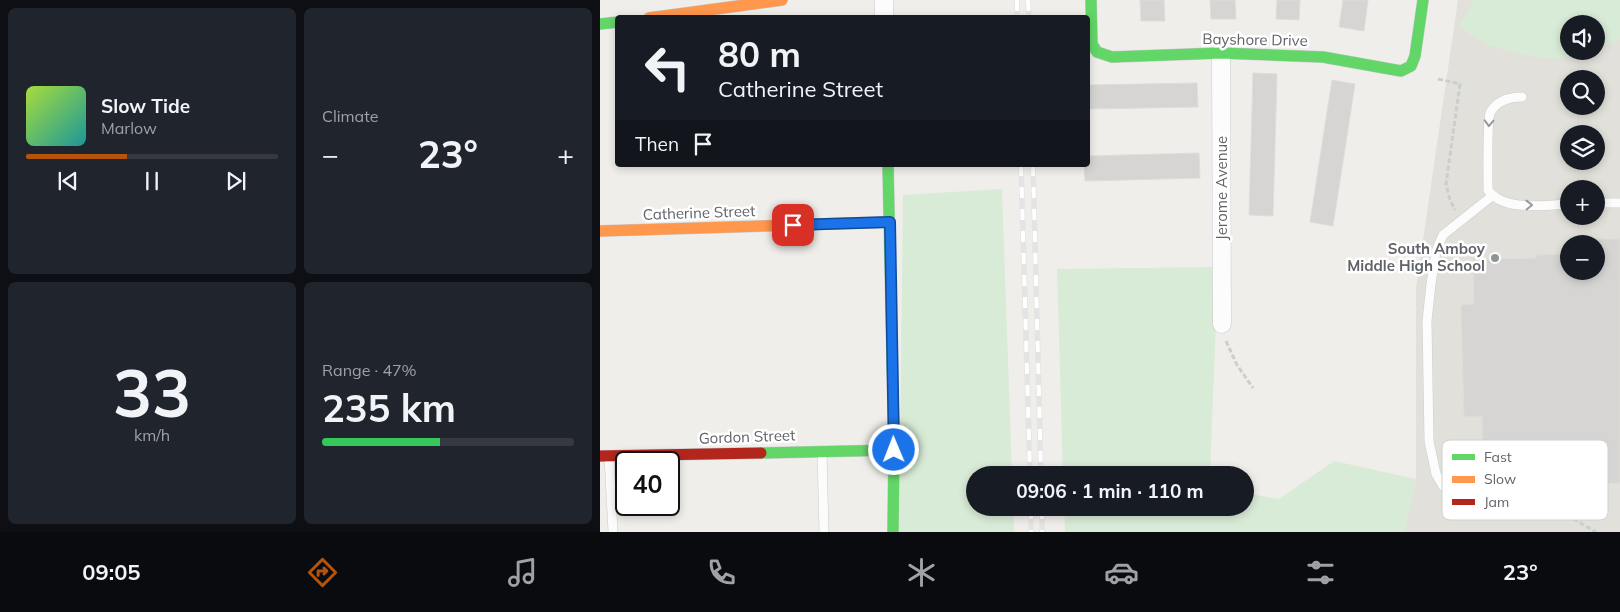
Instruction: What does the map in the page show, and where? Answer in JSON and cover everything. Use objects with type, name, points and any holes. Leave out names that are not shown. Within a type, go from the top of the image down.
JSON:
[{"type":"street","points":[[671,15],[782,0]]},
{"type":"street","points":[[884,0],[884,15]]},
{"type":"street","name":"Bayshore Drive","points":[[1091,0],[1092,44],[1097,52],[1112,57],[1221,53],[1323,57],[1401,71],[1411,66],[1415,56],[1423,0]]},
{"type":"street","points":[[600,24],[615,22]]},
{"type":"street","name":"Jerome Avenue","points":[[1221,53],[1222,324]]},
{"type":"street","points":[[888,167],[894,450],[892,532]]},
{"type":"street","name":"Catherine Street","points":[[600,231],[890,222]]},
{"type":"street","name":"Gordon Street","points":[[604,456],[894,450]]},
{"type":"lane","points":[[1522,97],[1509,97],[1498,102],[1489,114],[1488,190],[1492,196],[1501,202],[1511,204],[1560,204]]},
{"type":"lane","points":[[1442,484],[1436,474],[1429,441],[1427,322],[1436,251],[1443,235],[1492,196]]},
{"type":"lane","points":[[1605,203],[1620,203]]},
{"type":"lane","points":[[822,450],[824,532]]},
{"type":"lane","points":[[604,456],[614,532]]},
{"type":"path","points":[[1438,79],[1460,84],[1446,184],[1455,210]]},
{"type":"path","points":[[1222,324],[1226,340],[1237,365],[1252,388]]},
{"type":"path","points":[[1575,520],[1596,532]]},
{"type":"shaded area","name":"South Amboy Middle High School","points":[[1458,0],[1620,0],[1620,532],[1404,532],[1416,479],[1416,288]]},
{"type":"green space","points":[[1474,0],[1620,0],[1620,40],[1605,46],[1605,15],[1560,15],[1560,58],[1549,59],[1519,54],[1487,45],[1459,27]]},
{"type":"green space","points":[[1002,189],[1012,466],[966,466],[966,516],[1013,516],[1014,532],[899,532],[903,195]]},
{"type":"green space","points":[[1218,267],[1210,466],[1063,466],[1057,269]]},
{"type":"green space","points":[[1334,461],[1416,479],[1404,532],[1065,532],[1064,516],[1254,516],[1254,495],[1279,499]]},
{"type":"building","points":[[1140,0],[1164,0],[1165,21],[1141,21]]},
{"type":"building","points":[[1210,0],[1235,0],[1236,19],[1211,19]]},
{"type":"building","points":[[1277,0],[1300,0],[1299,20],[1276,19]]},
{"type":"building","points":[[1343,0],[1368,0],[1364,31],[1339,27]]},
{"type":"building","points":[[1253,73],[1277,74],[1273,216],[1249,215]]},
{"type":"building","points":[[1332,80],[1355,84],[1333,226],[1310,222]]},
{"type":"building","points":[[1197,83],[1198,107],[1090,109],[1090,85]]},
{"type":"building","points":[[1199,153],[1200,178],[1085,181],[1084,167],[1090,167],[1090,156]]},
{"type":"building","points":[[1605,239],[1620,239],[1620,483],[1608,483],[1608,440],[1483,440],[1482,416],[1464,417],[1461,305],[1474,304],[1473,259],[1536,258],[1536,255],[1560,254],[1560,280],[1605,280]]},
{"type":"railway","points":[[1017,0],[1017,15]]},
{"type":"railway","points":[[1028,0],[1029,15]]},
{"type":"railway","points":[[1021,167],[1030,466]]},
{"type":"railway","points":[[1033,167],[1041,466]]},
{"type":"railway","points":[[1031,516],[1031,532]]},
{"type":"railway","points":[[1042,516],[1042,532]]},
{"type":"traffic: fast","points":[[1091,0],[1092,44],[1097,52],[1112,57],[1221,53],[1323,57],[1401,71],[1411,66],[1415,56],[1423,0]]},
{"type":"traffic: fast","points":[[600,24],[615,22]]},
{"type":"traffic: fast","points":[[888,167],[894,450],[893,532]]},
{"type":"traffic: fast","points":[[761,453],[894,450]]},
{"type":"traffic: slow","points":[[671,15],[782,0]]},
{"type":"traffic: slow","points":[[600,231],[890,222]]},
{"type":"traffic: jam","points":[[600,456],[761,453]]},
{"type":"place","name":"South Amboy Middle High School","points":[[1495,258]]},
{"type":"route","points":[[793,225],[890,222],[894,450]]}]
